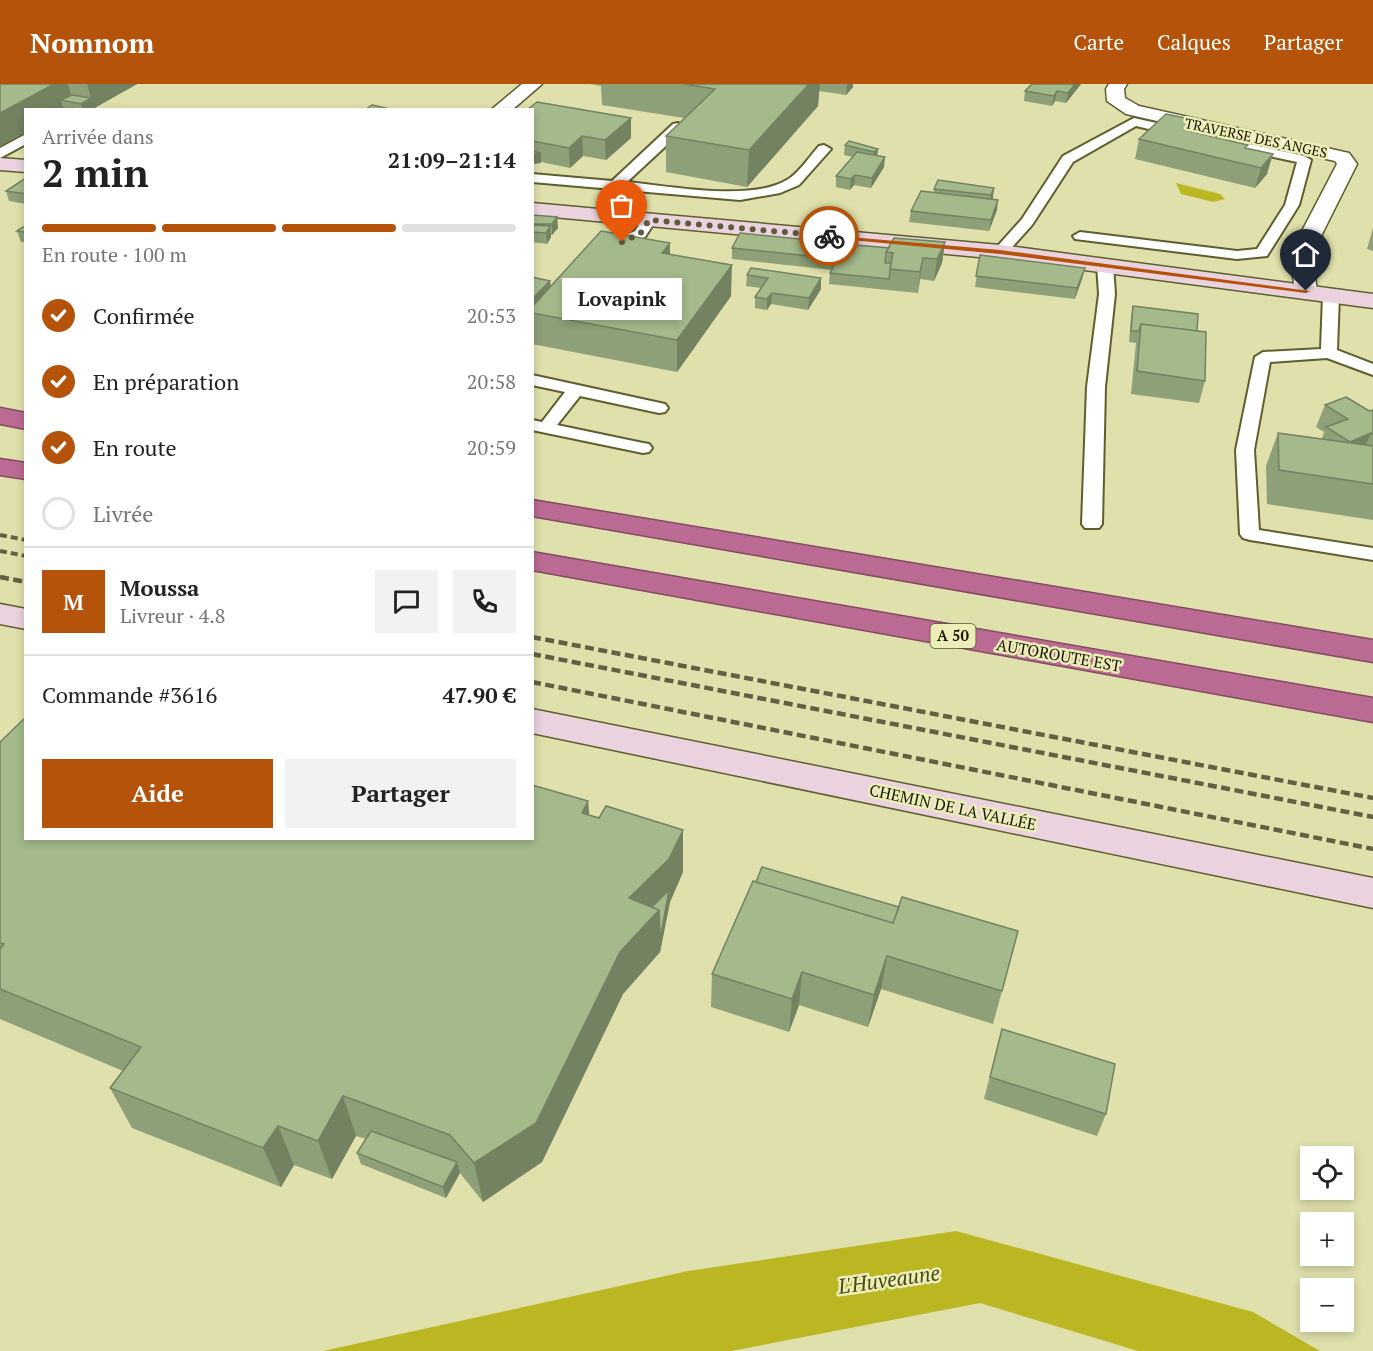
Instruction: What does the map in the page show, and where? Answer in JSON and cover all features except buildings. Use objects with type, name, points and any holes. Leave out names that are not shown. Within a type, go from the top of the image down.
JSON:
[{"type":"highway","points":[[0,416],[24,421]]},
{"type":"highway","points":[[0,466],[24,471]]},
{"type":"highway","points":[[534,508],[1373,651]]},
{"type":"highway","name":"AUTOROUTE EST","points":[[534,561],[1373,710]]},
{"type":"main road","points":[[0,164],[24,166]]},
{"type":"main road","points":[[534,209],[1000,252],[1373,301]]},
{"type":"main road","points":[[0,614],[24,619]]},
{"type":"main road","name":"CHEMIN DE LA VALLÉE","points":[[534,721],[1373,893]]},
{"type":"street","points":[[503,108],[533,84]]},
{"type":"street","name":"TRAVERSE DES ANGES","points":[[1118,84],[1115,89],[1116,101],[1133,110],[1342,158],[1347,164],[1301,254],[1306,291]]},
{"type":"lane","points":[[1000,252],[1027,222],[1068,159],[1134,122],[1304,160],[1292,205],[1262,253],[1237,255],[1080,236]]},
{"type":"lane","points":[[616,185],[678,127]]},
{"type":"lane","points":[[0,154],[24,139]]},
{"type":"lane","points":[[534,178],[740,196],[775,190],[794,182],[824,150]]},
{"type":"lane","points":[[595,258],[603,250],[640,234],[649,220]]},
{"type":"lane","points":[[1092,524],[1096,387],[1107,294],[1105,265]]},
{"type":"lane","points":[[1329,353],[1331,295]]},
{"type":"lane","points":[[1373,370],[1329,353],[1263,357],[1245,450],[1250,534],[1373,554]]},
{"type":"lane","points":[[534,380],[659,408]]},
{"type":"lane","points":[[539,426],[576,389]]},
{"type":"lane","points":[[539,426],[643,448]]},
{"type":"water","points":[[1176,183],[1220,194],[1225,199],[1213,202],[1181,194]]},
{"type":"water","name":"L'Huveaune","points":[[956,1231],[1253,1312],[1320,1351],[1138,1351],[980,1303],[731,1351],[323,1351],[688,1271]]},
{"type":"railway","points":[[0,535],[24,540]]},
{"type":"railway","points":[[0,551],[24,556]]},
{"type":"railway","points":[[0,577],[24,582]]},
{"type":"railway","points":[[534,637],[1373,798]]},
{"type":"railway","points":[[534,654],[1373,817]]},
{"type":"railway","points":[[534,682],[1373,849]]},
{"type":"way so far","points":[[622,242],[640,234],[649,220],[829,236]]},
{"type":"place","name":"Lovapink","points":[[622,242]]},
{"type":"route","points":[[829,236],[1000,252],[1306,291]]}]
